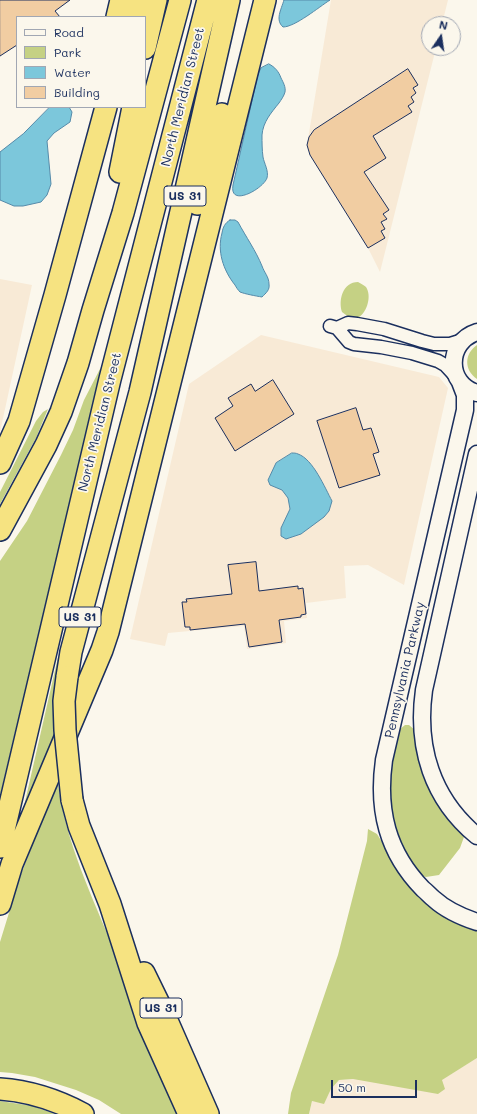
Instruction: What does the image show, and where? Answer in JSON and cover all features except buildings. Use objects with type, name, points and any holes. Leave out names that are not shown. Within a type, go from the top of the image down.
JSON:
[{"type":"highway","points":[[117,16],[121,0]]},
{"type":"highway","points":[[132,16],[138,0]]},
{"type":"highway","points":[[146,44],[156,0]]},
{"type":"highway","name":"North Meridian Street","points":[[0,530],[46,445],[61,412],[78,363],[123,213],[180,0]]},
{"type":"highway","name":"North Meridian Street","points":[[0,846],[110,379],[208,0]]},
{"type":"highway","name":"US 31","points":[[208,1114],[165,1016],[110,904],[79,826],[72,800],[64,730],[64,701],[71,652],[140,392],[229,0]]},
{"type":"highway","points":[[140,392],[167,310],[255,0]]},
{"type":"highway","points":[[0,904],[12,864],[108,632],[265,0]]},
{"type":"highway","points":[[55,295],[96,108]]},
{"type":"highway","points":[[0,463],[19,421],[106,108]]},
{"type":"highway","points":[[93,310],[133,108]]},
{"type":"highway","points":[[110,904],[148,1023],[188,1114]]},
{"type":"highway","points":[[0,1089],[32,1093],[72,1108],[83,1114]]},
{"type":"main road","name":"Pennsylvania Parkway","points":[[471,333],[458,345],[454,358],[454,365],[465,395],[464,410],[384,760],[382,772],[382,794],[385,820],[391,842],[407,870],[436,901],[455,913],[477,922]]},
{"type":"main road","points":[[459,380],[469,390],[477,393]]},
{"type":"main road","name":"Pennsylvania Parkway","points":[[477,454],[424,690],[422,704],[422,733],[429,767],[435,783],[450,808],[477,836]]},
{"type":"street","points":[[459,380],[445,365],[433,359],[381,347],[354,344],[349,342],[334,327],[348,323],[357,324],[384,329],[434,344],[450,344],[471,333]]},
{"type":"shaded area","points":[[331,0],[448,0],[444,16],[421,16],[421,56],[434,56],[380,272],[368,248],[310,155],[307,145]]},
{"type":"shaded area","points":[[0,279],[32,285],[0,432]]},
{"type":"shaded area","points":[[261,335],[439,377],[448,388],[404,585],[368,565],[344,566],[346,598],[306,603],[307,618],[284,621],[286,643],[247,649],[244,626],[168,633],[165,646],[130,639],[189,384]]},
{"type":"shaded area","points":[[477,1058],[477,1114],[309,1114],[312,1101],[324,1103],[331,1089],[339,1080],[441,1080]]},
{"type":"green space","points":[[358,282],[365,286],[368,291],[368,304],[362,315],[359,317],[350,318],[342,312],[341,297],[345,288]]},
{"type":"green space","points":[[477,345],[477,379],[470,371],[467,362],[470,353]]},
{"type":"green space","points":[[101,367],[0,796],[0,561],[27,521],[61,455],[73,430],[84,400]]},
{"type":"green space","points":[[48,409],[36,438],[0,504],[0,492],[36,421],[43,412]]},
{"type":"green space","points":[[58,657],[60,658],[55,698],[54,745],[22,815]]},
{"type":"green space","points":[[405,725],[409,725],[416,731],[421,767],[431,793],[435,800],[458,827],[464,837],[460,848],[439,875],[426,877],[420,875],[413,868],[395,833],[389,791],[390,772],[397,734]]},
{"type":"green space","points":[[58,784],[73,848],[131,991],[178,1114],[121,1114],[99,1100],[76,1090],[35,1077],[0,1072],[0,942],[20,877]]},
{"type":"green space","points":[[368,829],[377,834],[409,886],[463,925],[477,929],[477,1058],[442,1080],[445,1089],[438,1094],[353,1079],[339,1080],[331,1089],[324,1104],[312,1101],[309,1114],[288,1114],[291,1093],[338,955],[367,841]]},
{"type":"green space","points":[[0,1101],[33,1106],[55,1114],[0,1114]]},
{"type":"water","points":[[284,0],[330,0],[294,24],[283,27],[279,21],[279,18]]},
{"type":"water","points":[[269,64],[278,72],[284,85],[285,93],[268,118],[263,130],[262,152],[267,178],[253,191],[241,196],[236,195],[233,192],[233,185],[258,74],[261,68]]},
{"type":"water","points":[[49,108],[70,108],[72,112],[70,122],[54,133],[47,141],[51,184],[47,195],[41,202],[23,206],[14,206],[0,200],[0,152],[23,134]]},
{"type":"water","points":[[230,220],[235,220],[238,222],[257,255],[269,281],[269,288],[262,297],[240,292],[224,267],[220,247],[222,231],[227,222]]},
{"type":"water","points":[[292,453],[296,453],[303,457],[314,468],[332,501],[329,511],[324,517],[301,534],[286,539],[281,536],[281,528],[290,509],[288,498],[282,490],[270,485],[268,480],[276,463]]}]
